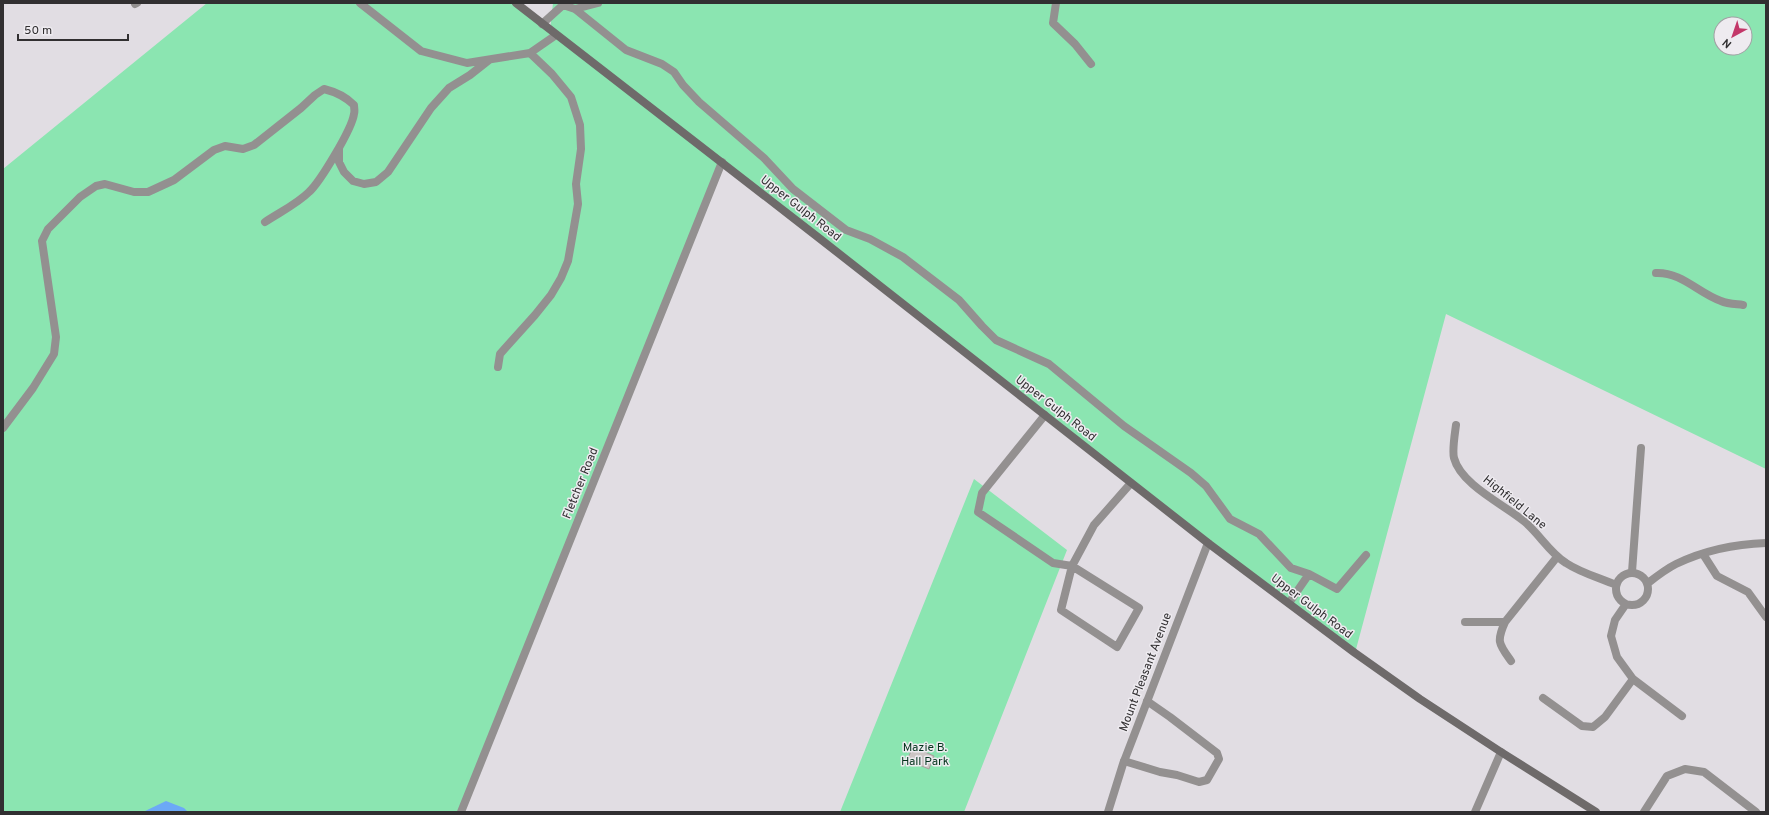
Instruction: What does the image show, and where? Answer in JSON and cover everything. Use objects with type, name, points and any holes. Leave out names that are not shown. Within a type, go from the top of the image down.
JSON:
[{"type":"street","points":[[360,3],[421,51],[467,63],[530,53],[556,35]]},
{"type":"street","name":"Upper Gulph Road","points":[[516,3],[722,162],[1208,543],[1407,689],[1501,752],[1596,812]]},
{"type":"street","points":[[575,9],[598,3]]},
{"type":"street","points":[[1056,3],[1053,23],[1075,44],[1091,64]]},
{"type":"street","points":[[542,24],[563,5],[575,9],[626,50],[662,64],[674,72],[683,85],[699,102],[764,158],[793,189],[846,230],[870,239],[903,257],[959,300],[996,340],[1049,364],[1124,426],[1191,473],[1206,486],[1230,519],[1259,534],[1291,568],[1309,574],[1337,589],[1366,555]]},
{"type":"street","points":[[498,367],[500,354],[539,310],[551,295],[561,278],[568,261],[578,204],[576,184],[581,149],[580,125],[571,97],[552,74],[530,53]]},
{"type":"street","points":[[339,148],[339,162],[344,172],[353,181],[364,184],[376,182],[388,172],[431,108],[449,88],[470,75],[489,60]]},
{"type":"street","points":[[3,428],[33,388],[54,354],[56,337],[42,241],[48,230],[80,197],[96,186],[105,184],[134,192],[148,192],[174,180],[214,150],[225,146],[243,149],[254,145],[324,89],[336,92],[347,98],[354,105],[355,114],[339,148],[311,191],[265,222]]},
{"type":"street","name":"Fletcher Road","points":[[464,810],[722,162]]},
{"type":"street","points":[[1656,273],[1675,275],[1722,301],[1743,305]]},
{"type":"street","points":[[1045,415],[982,493],[978,512],[1053,563],[1072,566],[1139,608],[1117,647],[1061,610],[1072,566],[1094,525],[1130,483]]},
{"type":"street","name":"Highfield Lane","points":[[1456,425],[1454,458],[1461,471],[1471,482],[1525,522],[1557,557],[1568,564],[1616,585]]},
{"type":"street","points":[[1632,572],[1641,448]]},
{"type":"street","name":"Mount Pleasant Avenue","points":[[1108,812],[1124,760],[1208,543]]},
{"type":"street","points":[[1648,582],[1676,564],[1702,554],[1730,546],[1766,543]]},
{"type":"street","points":[[1702,554],[1717,576],[1748,592],[1766,617]]},
{"type":"street","points":[[1511,661],[1500,645],[1500,633],[1505,622],[1557,557]]},
{"type":"street","points":[[1632,572],[1645,577],[1648,582],[1649,590],[1644,600],[1640,604],[1626,604],[1619,598],[1616,591],[1616,585],[1622,575],[1632,572]]},
{"type":"street","points":[[1289,603],[1309,574]]},
{"type":"street","points":[[1626,604],[1615,620],[1611,636],[1617,657],[1633,679],[1682,716]]},
{"type":"street","points":[[1465,622],[1505,622]]},
{"type":"street","points":[[1543,698],[1582,726],[1593,727],[1606,716],[1633,679]]},
{"type":"street","points":[[1124,760],[1160,772],[1177,774],[1200,782],[1207,780],[1219,759],[1217,753],[1147,701]]},
{"type":"street","points":[[1475,812],[1501,752]]},
{"type":"street","points":[[1644,812],[1667,776],[1685,769],[1704,772],[1756,812]]},
{"type":"green space","points":[[207,3],[516,3],[550,30],[553,3],[1766,3],[1766,469],[1446,314],[1355,653],[722,162],[461,812],[3,812],[3,169]]},
{"type":"green space","name":"Mazie B. Hall Park","points":[[974,479],[1067,550],[964,812],[840,812]]},
{"type":"water","points":[[166,801],[184,808],[188,812],[143,812]]},
{"type":"building","points":[[913,747],[934,756],[929,769],[907,760]]}]
